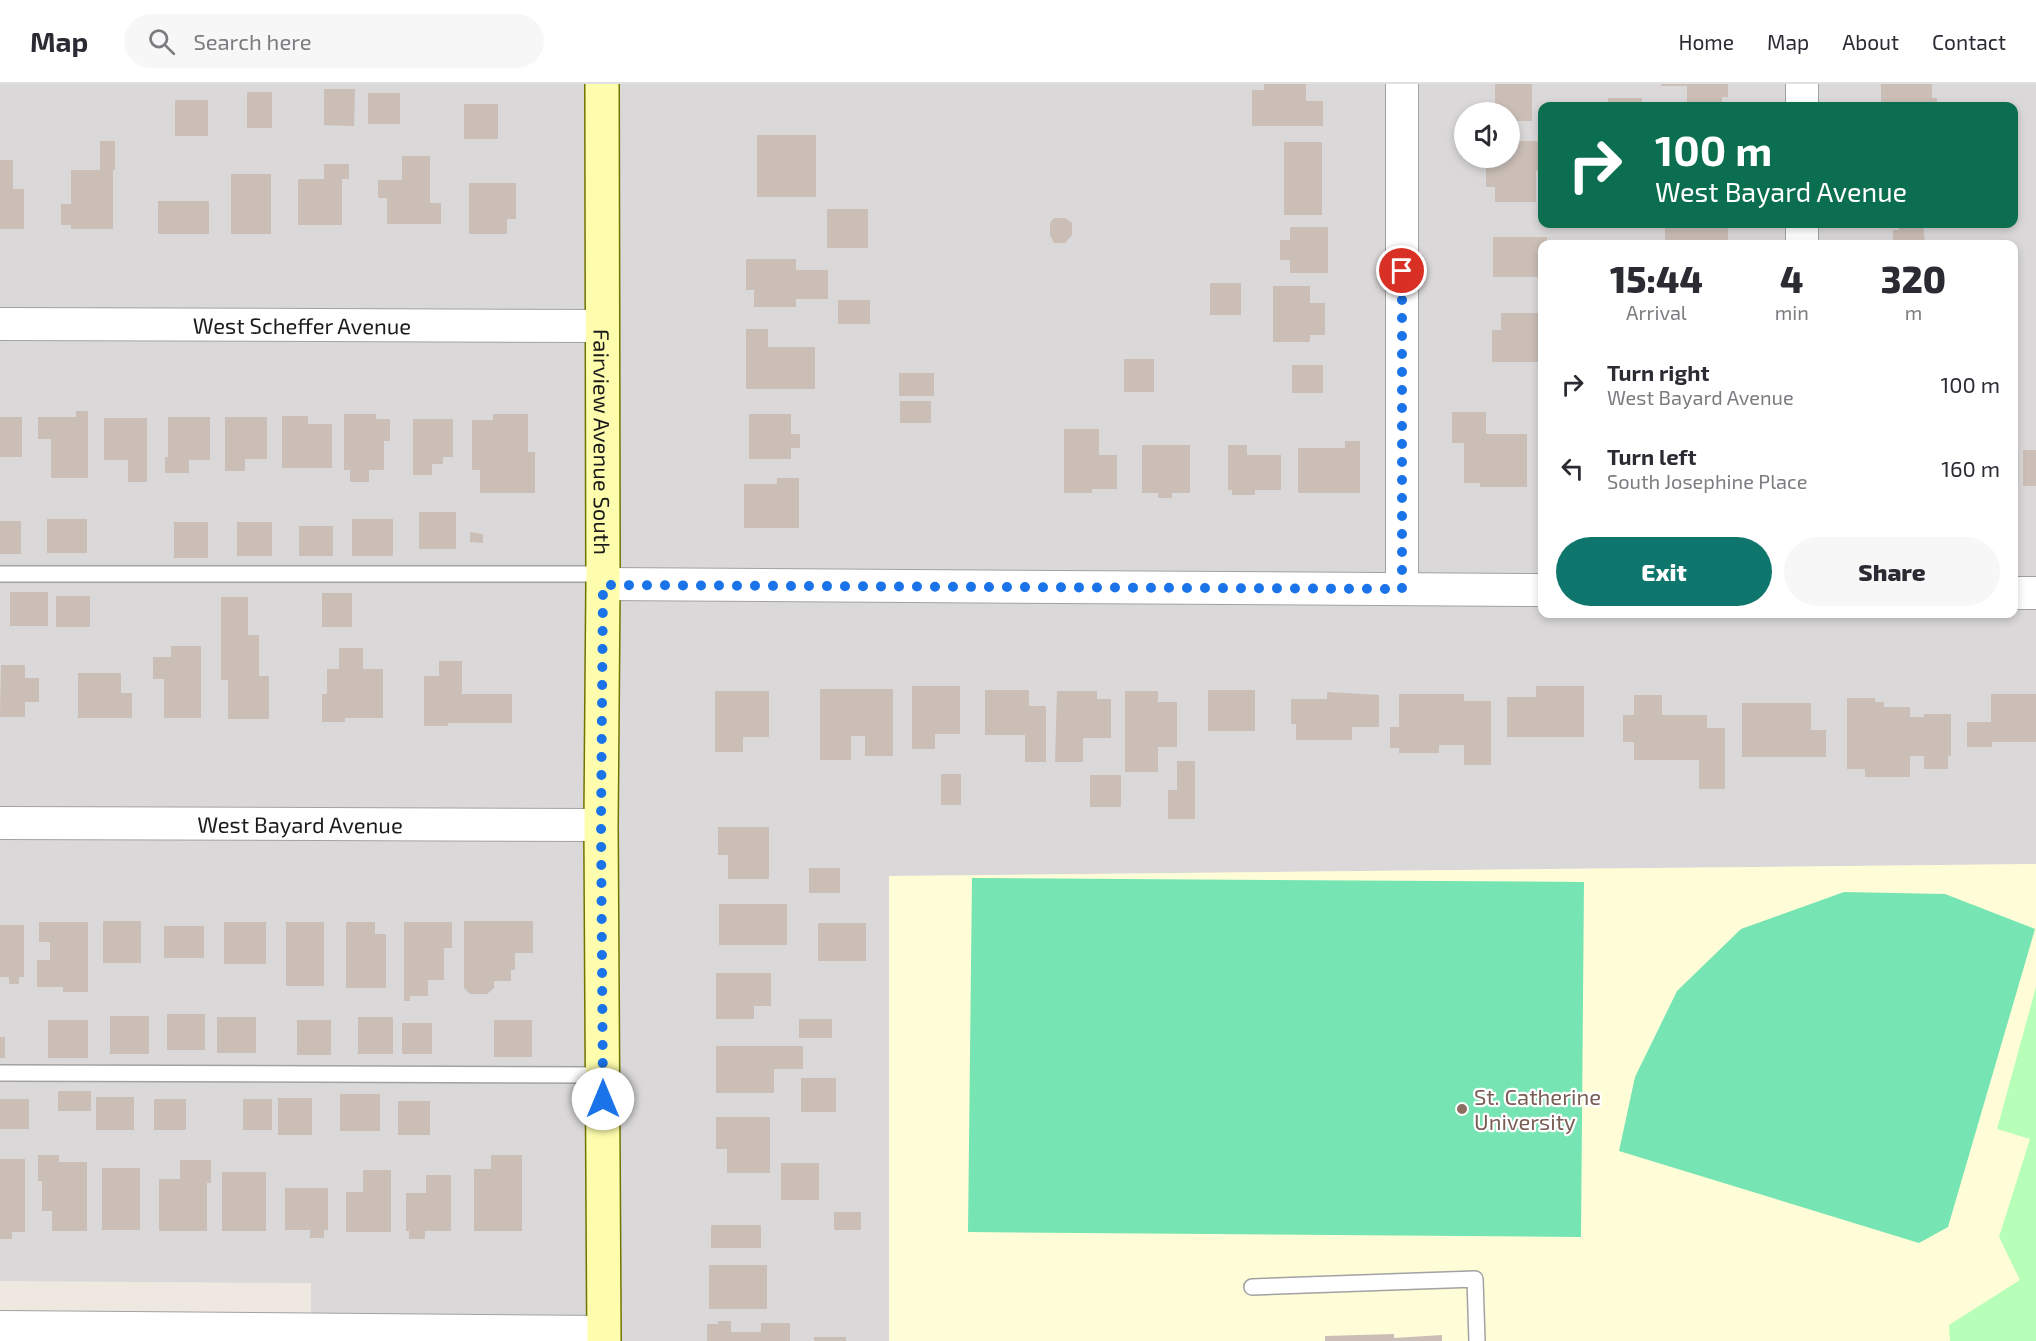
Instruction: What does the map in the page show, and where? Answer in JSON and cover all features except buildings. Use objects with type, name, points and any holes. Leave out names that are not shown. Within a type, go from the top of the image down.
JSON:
[{"type":"street","name":"Fairview Avenue South","points":[[602,84],[601,825],[604,1336]]},
{"type":"street","points":[[1402,84],[1402,589]]},
{"type":"street","points":[[1802,84],[1802,102]]},
{"type":"street","name":"West Scheffer Avenue","points":[[0,324],[602,326]]},
{"type":"street","points":[[603,579],[1538,590]]},
{"type":"street","points":[[2018,593],[2036,593]]},
{"type":"street","name":"West Bayard Avenue","points":[[0,823],[601,825]]},
{"type":"street","points":[[0,1327],[331,1335],[604,1336]]},
{"type":"lane","points":[[0,574],[603,579]]},
{"type":"lane","points":[[0,1073],[602,1075]]},
{"type":"lane","points":[[1252,1287],[1474,1279],[1477,1341]]},
{"type":"shaded area","points":[[0,84],[2036,84],[2036,864],[889,876],[889,1341],[311,1341],[311,1283],[0,1281]]},
{"type":"shaded area","name":"St. Catherine University","points":[[2036,864],[2036,1341],[889,1341],[889,876]]},
{"type":"green space","points":[[972,878],[1584,882],[1581,1237],[968,1232]]},
{"type":"green space","points":[[1844,892],[1945,894],[2035,929],[1948,1227],[1919,1243],[1619,1151],[1635,1077],[1677,991],[1741,929]]},
{"type":"green space","points":[[2036,987],[2036,1341],[1950,1341],[1949,1325],[2020,1280],[1999,1237],[2030,1139],[1997,1129]]},
{"type":"place","name":"St. Catherine University","points":[[1462,1109]]},
{"type":"route","points":[[603,1099],[601,825],[603,585],[1402,589],[1402,271]]}]
